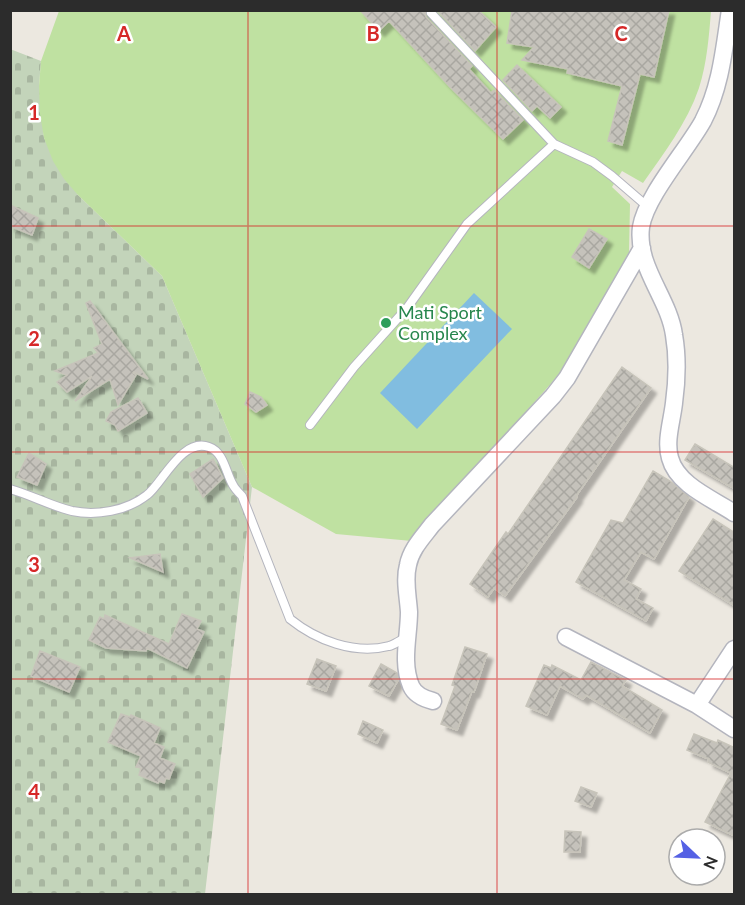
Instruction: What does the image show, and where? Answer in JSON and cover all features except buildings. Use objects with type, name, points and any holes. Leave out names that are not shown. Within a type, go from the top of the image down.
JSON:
[{"type":"street","points":[[730,10],[729,60],[702,122],[648,207],[642,226],[642,248],[674,333],[677,369],[669,442],[670,458],[677,472],[691,486],[735,513]]},
{"type":"street","points":[[434,701],[424,698],[411,686],[406,658],[409,614],[406,582],[408,564],[414,548],[432,525],[553,396],[567,378],[642,248]]},
{"type":"street","points":[[566,637],[697,705],[735,729]]},
{"type":"street","points":[[697,705],[735,649]]},
{"type":"lane","points":[[431,13],[554,144],[593,162],[648,207]]},
{"type":"lane","points":[[310,425],[354,367],[407,308],[467,224],[554,144]]},
{"type":"lane","points":[[10,489],[72,511],[96,512],[120,509],[148,495],[177,458],[196,447],[209,447],[215,451],[228,470],[233,485],[242,496],[290,619],[304,630],[344,646],[365,648],[390,646],[406,638]]},
{"type":"green space","name":"Mati Sport Complex","points":[[59,11],[711,11],[702,79],[682,126],[643,183],[622,171],[612,187],[630,204],[629,254],[562,371],[412,541],[336,534],[252,487],[162,276],[78,195],[64,179],[53,161],[44,138],[39,86],[41,61]]},
{"type":"green space","points":[[10,49],[41,61],[39,86],[44,138],[78,195],[162,276],[252,487],[205,894],[11,894]]},
{"type":"water","points":[[474,293],[512,329],[417,429],[380,393]]},
{"type":"place","name":"Mati Sport Complex","points":[[386,323]]}]
